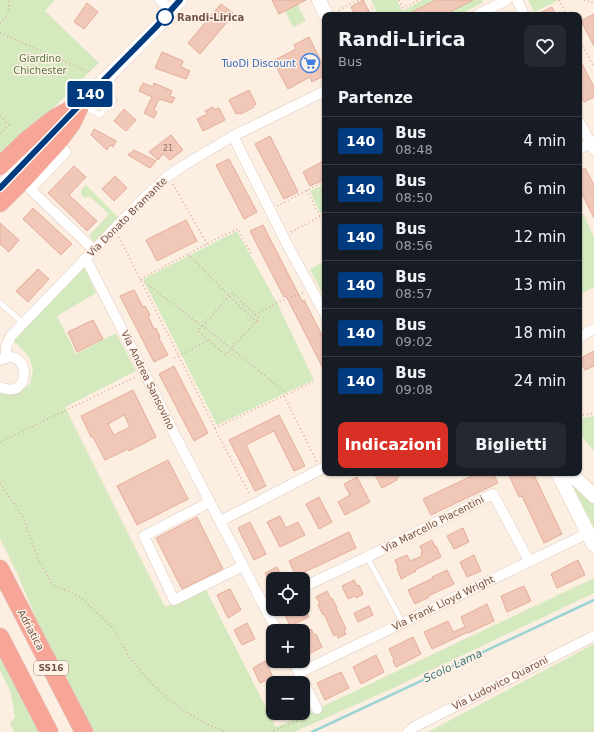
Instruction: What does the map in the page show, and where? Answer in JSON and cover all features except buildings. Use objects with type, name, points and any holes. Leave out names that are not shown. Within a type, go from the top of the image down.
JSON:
[{"type":"highway","points":[[0,203],[57,143],[72,123],[81,104]]},
{"type":"highway","points":[[0,166],[28,139],[55,118],[81,104]]},
{"type":"highway","name":"SS16","points":[[0,556],[15,585],[17,603]]},
{"type":"highway","name":"Adriatica","points":[[0,570],[84,732]]},
{"type":"highway","name":"Adriatica","points":[[0,585],[75,732]]},
{"type":"highway","points":[[0,637],[48,732]]},
{"type":"street","points":[[0,188],[156,27],[175,5],[160,0]]},
{"type":"street","points":[[319,0],[332,12]]},
{"type":"street","points":[[483,12],[507,0]]},
{"type":"street","points":[[517,0],[523,12]]},
{"type":"street","name":"Via Donato Bramante","points":[[0,387],[5,389],[15,388],[23,381],[25,371],[20,362],[11,358],[3,359],[6,346],[11,336],[144,198],[168,176],[233,136],[322,92]]},
{"type":"street","points":[[582,126],[593,145],[582,148]]},
{"type":"street","points":[[233,136],[322,309]]},
{"type":"street","points":[[57,143],[66,152],[30,189],[94,250]]},
{"type":"street","name":"Via Andrea Sansovino","points":[[85,259],[273,624]]},
{"type":"street","points":[[582,335],[594,329]]},
{"type":"street","points":[[220,521],[322,469]]},
{"type":"street","points":[[560,476],[591,539]]},
{"type":"street","points":[[573,476],[594,496]]},
{"type":"street","name":"Via Marcello Piacentini","points":[[310,584],[493,494],[529,561]]},
{"type":"street","points":[[210,502],[144,536],[174,600],[243,566]]},
{"type":"street","name":"Via Frank Lloyd Wright","points":[[299,673],[529,561],[591,539]]},
{"type":"street","name":"Via Ludovico Quaroni","points":[[408,732],[414,727],[594,636]]},
{"type":"street","points":[[296,668],[318,709]]},
{"type":"lane","points":[[81,104],[100,115],[114,100]]},
{"type":"lane","points":[[0,303],[23,323]]},
{"type":"lane","points":[[367,557],[403,623]]},
{"type":"path","points":[[0,23],[6,18],[9,4],[8,0]]},
{"type":"path","points":[[335,12],[359,0]]},
{"type":"path","points":[[399,0],[403,8],[419,0]]},
{"type":"path","points":[[559,0],[565,12]]},
{"type":"path","points":[[584,0],[594,3]]},
{"type":"path","points":[[368,10],[374,7]]},
{"type":"path","points":[[0,33],[89,72]]},
{"type":"path","points":[[582,45],[594,67]]},
{"type":"path","points":[[0,116],[9,125],[0,134]]},
{"type":"path","points":[[168,176],[207,244]]},
{"type":"path","points":[[277,206],[322,182]]},
{"type":"path","points":[[290,232],[320,217],[307,190]]},
{"type":"path","points":[[140,279],[238,229],[251,253]]},
{"type":"path","points":[[117,233],[254,504]]},
{"type":"path","points":[[188,254],[258,323]]},
{"type":"path","points":[[140,279],[231,348],[286,393]]},
{"type":"path","points":[[255,315],[277,303],[311,289]]},
{"type":"path","points":[[232,293],[255,315],[259,318],[225,355],[198,331],[232,293]]},
{"type":"path","points":[[174,358],[209,340]]},
{"type":"path","points":[[0,442],[144,372]]},
{"type":"path","points":[[215,428],[314,382]]},
{"type":"path","points":[[284,396],[322,466]]},
{"type":"path","points":[[582,415],[594,413]]},
{"type":"path","points":[[0,484],[23,516],[37,557],[52,584],[80,597],[113,628],[130,658],[153,685],[167,698],[188,714],[225,732]]},
{"type":"path","points":[[270,732],[306,717],[318,709]]},
{"type":"green space","name":"Giardino Chichester","points":[[0,0],[55,0],[45,11],[99,63],[0,161]]},
{"type":"green space","points":[[371,0],[397,0],[402,11],[423,0],[482,0],[484,2],[465,12],[377,12]]},
{"type":"green space","points":[[528,0],[557,0],[557,1],[534,12]]},
{"type":"green space","points":[[297,4],[306,21],[293,27],[285,11]]},
{"type":"green space","points":[[86,185],[118,217],[95,242],[89,236],[109,214],[89,196],[85,198],[82,195],[81,190]]},
{"type":"green space","points":[[322,185],[322,212],[320,213],[310,191]]},
{"type":"green space","points":[[582,212],[594,237],[594,287],[582,293]]},
{"type":"green space","points":[[237,231],[277,303],[314,380],[217,425],[143,279]]},
{"type":"green space","points":[[321,263],[322,293],[310,269]]},
{"type":"green space","points":[[83,265],[96,293],[57,316],[76,354],[116,333],[136,371],[65,407],[165,607],[205,588],[266,707],[266,720],[272,720],[276,727],[292,720],[310,720],[310,712],[594,578],[594,593],[391,689],[294,732],[93,732],[44,637],[17,573],[0,539],[0,391],[5,393],[21,390],[30,384],[33,370],[29,357],[13,340]]},
{"type":"green space","points":[[594,416],[594,451],[582,437],[582,418]]},
{"type":"green space","points":[[567,479],[594,501],[594,533]]},
{"type":"green space","points":[[594,644],[594,732],[428,732]]},
{"type":"green space","points":[[0,650],[43,732],[14,732],[10,723],[15,717],[11,693],[0,670]]},
{"type":"waterway","name":"Scolo Lama","points":[[312,732],[594,600]]},
{"type":"bus line","name":"140","points":[[0,188],[156,27],[180,0]]},
{"type":"place","name":"Randi-Lirica","points":[[165,17]]},
{"type":"place","name":"TuoDi Discount","points":[[310,63]]}]
